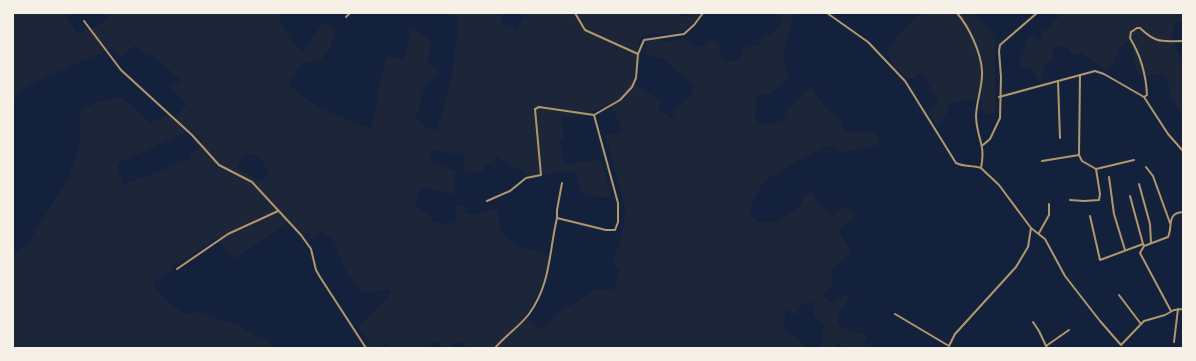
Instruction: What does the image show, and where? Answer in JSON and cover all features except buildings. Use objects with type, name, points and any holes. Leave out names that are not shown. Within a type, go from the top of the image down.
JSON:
[{"type":"street","points":[[346,17],[350,13]]},
{"type":"street","points":[[575,13],[585,30],[638,54]]},
{"type":"street","points":[[487,201],[510,191],[526,178],[541,174],[535,109],[539,107],[594,115],[620,100],[632,87],[636,78],[638,54],[645,38],[664,38],[684,34],[694,25],[703,13]]},
{"type":"street","points":[[827,13],[874,48],[905,81],[956,163],[961,166],[975,166],[980,168],[999,185],[1032,228],[1045,239],[1065,276],[1121,345]]},
{"type":"street","points":[[957,13],[966,24],[971,34],[982,71],[976,116],[984,154],[980,168]]},
{"type":"street","points":[[983,145],[990,139],[1000,118],[999,97],[1001,77],[998,51],[1000,45],[1037,13]]},
{"type":"street","points":[[84,21],[121,70],[192,135],[219,165],[252,182],[308,244],[320,277],[366,348]]},
{"type":"street","points":[[1144,97],[1147,95],[1145,78],[1139,52],[1130,38],[1131,32],[1136,28],[1140,28],[1150,38],[1158,41],[1183,41]]},
{"type":"street","points":[[999,97],[1095,71],[1104,74],[1144,97],[1168,134],[1183,151]]},
{"type":"street","points":[[1080,75],[1079,154],[1082,161],[1096,169],[1134,160]]},
{"type":"street","points":[[1058,81],[1060,138]]},
{"type":"street","points":[[558,218],[606,230],[615,230],[618,222],[618,203],[594,115]]},
{"type":"street","points":[[1042,161],[1079,154]]},
{"type":"street","points":[[1146,167],[1153,176],[1170,223]]},
{"type":"street","points":[[1070,200],[1099,200],[1100,194],[1096,169]]},
{"type":"street","points":[[1109,178],[1114,214],[1125,250]]},
{"type":"street","points":[[495,348],[529,315],[545,281],[558,218],[557,210],[562,183]]},
{"type":"street","points":[[1139,184],[1150,224],[1151,243]]},
{"type":"street","points":[[1130,196],[1143,245],[1140,255],[1171,311]]},
{"type":"street","points":[[1038,233],[1049,215],[1049,204]]},
{"type":"street","points":[[176,268],[228,234],[278,211]]},
{"type":"street","points":[[1090,216],[1100,260],[1125,250],[1168,237],[1170,223],[1175,214],[1183,212]]},
{"type":"street","points":[[895,314],[948,346],[955,334],[1016,267],[1028,247],[1032,228]]},
{"type":"street","points":[[1119,295],[1140,324]]},
{"type":"street","points":[[1174,342],[1178,309]]},
{"type":"street","points":[[1119,348],[1140,324],[1148,319],[1165,315],[1171,311],[1183,309]]},
{"type":"street","points":[[1033,322],[1046,347],[1069,330]]},
{"type":"shaded area","points":[[13,13],[73,13],[67,17],[77,33],[96,27],[108,18],[104,13],[281,13],[279,20],[291,40],[301,51],[305,50],[321,25],[329,24],[335,30],[335,33],[329,49],[321,59],[317,61],[302,62],[288,85],[318,107],[371,129],[386,60],[389,56],[404,59],[410,37],[407,34],[407,28],[414,29],[432,41],[427,63],[438,69],[434,78],[426,83],[416,118],[425,127],[437,130],[452,76],[459,18],[447,15],[446,13],[501,13],[502,25],[517,29],[526,13],[681,13],[681,16],[689,16],[692,13],[701,13],[681,32],[670,34],[647,34],[639,41],[640,56],[632,84],[659,99],[660,104],[658,110],[674,119],[677,118],[673,114],[673,111],[690,96],[694,86],[663,59],[646,54],[647,43],[656,39],[664,42],[686,38],[691,45],[700,47],[710,41],[714,41],[719,44],[720,55],[724,61],[738,61],[742,56],[743,49],[753,45],[757,47],[760,44],[761,38],[773,34],[782,22],[781,13],[794,13],[783,56],[786,70],[790,77],[770,94],[757,96],[755,118],[761,125],[767,125],[783,120],[786,112],[811,86],[824,106],[841,121],[841,128],[848,132],[874,132],[879,141],[877,145],[867,148],[860,148],[856,151],[849,150],[845,153],[829,146],[786,168],[770,178],[761,187],[753,202],[751,215],[758,222],[775,222],[801,205],[804,196],[811,191],[831,217],[846,206],[856,215],[839,230],[851,252],[832,269],[832,287],[823,294],[830,302],[836,301],[843,295],[848,295],[849,299],[840,311],[837,320],[840,327],[867,336],[863,344],[871,348],[841,348],[839,342],[835,345],[835,348],[821,347],[824,337],[821,330],[824,326],[814,315],[813,301],[801,306],[795,315],[786,309],[786,330],[807,348],[497,348],[527,319],[542,330],[556,314],[597,289],[613,291],[621,268],[612,265],[622,235],[625,213],[623,199],[605,135],[623,132],[611,105],[592,111],[589,116],[561,118],[564,140],[560,141],[564,165],[601,159],[611,197],[593,197],[581,192],[577,174],[573,172],[554,173],[530,178],[528,175],[496,156],[493,164],[486,162],[482,173],[466,171],[463,165],[465,156],[461,152],[454,154],[444,151],[432,151],[430,155],[431,161],[456,171],[453,195],[423,186],[419,194],[417,199],[417,207],[429,215],[433,221],[446,225],[456,221],[455,205],[465,206],[464,212],[471,215],[497,209],[501,231],[510,242],[550,257],[540,288],[529,311],[493,348],[469,348],[460,342],[456,342],[448,348],[442,348],[438,343],[433,342],[423,348],[394,348],[384,343],[381,348],[358,348],[364,344],[371,345],[360,329],[360,325],[391,293],[390,289],[361,293],[341,263],[342,260],[333,239],[321,231],[315,237],[308,233],[302,237],[288,222],[234,259],[218,238],[177,264],[175,261],[171,271],[154,282],[154,288],[170,304],[186,315],[199,311],[225,322],[239,325],[254,335],[269,341],[272,348],[13,348],[13,254],[27,245],[68,178],[79,149],[80,111],[97,102],[120,97],[140,113],[149,124],[169,113],[175,118],[187,104],[168,85],[183,82],[151,54],[148,57],[136,45],[120,57],[112,48],[23,88],[13,101]],"holes":[[[190,130],[203,142],[203,144],[190,155],[191,158],[123,185],[117,164]],[[245,153],[249,153],[257,157],[265,166],[268,175],[262,181],[237,168]]]},
{"type":"shaded area","points":[[925,13],[972,13],[980,18],[989,29],[995,42],[995,113],[986,114],[982,110],[982,102],[975,99],[950,103],[947,113],[937,127],[927,110],[934,106],[938,99],[921,73],[909,80],[892,63],[887,53],[890,48],[908,25]]},
{"type":"shaded area","points":[[1054,13],[1183,13],[1183,22],[1174,22],[1172,40],[1183,62],[1183,116],[1170,96],[1168,80],[1165,76],[1159,74],[1141,76],[1136,67],[1132,48],[1126,41],[1121,46],[1110,69],[1105,70],[1083,53],[1071,54],[1068,48],[1054,46],[1052,59],[1045,65],[1041,81],[1038,81],[1031,67],[1021,67],[1020,60],[1030,35],[1043,41],[1041,31],[1046,31],[1059,16]]}]
